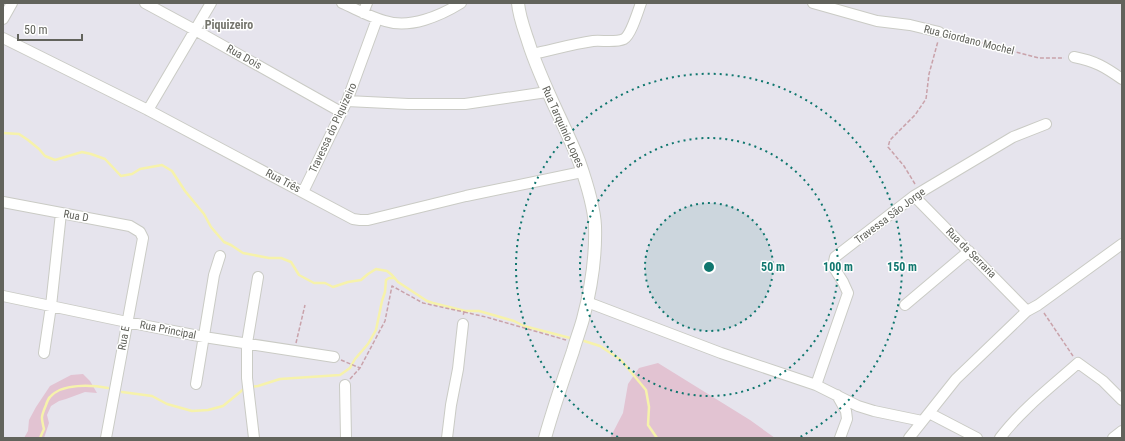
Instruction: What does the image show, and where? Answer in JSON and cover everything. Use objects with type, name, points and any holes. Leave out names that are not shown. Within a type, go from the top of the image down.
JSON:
[{"type":"main road","name":"Rua Tarquinio Lopes","points":[[518,3],[520,18],[532,54],[547,92],[567,133],[582,172],[592,206],[595,225],[594,259],[587,302],[545,438]]},
{"type":"street","points":[[3,18],[12,3]]},
{"type":"street","name":"Rua Dois","points":[[145,3],[341,112]]},
{"type":"street","points":[[148,110],[211,3]]},
{"type":"street","points":[[342,3],[377,19],[395,23],[408,23],[425,19],[451,9],[461,3]]},
{"type":"street","points":[[363,13],[368,3]]},
{"type":"street","points":[[532,54],[594,41],[624,39],[630,32],[641,3]]},
{"type":"street","name":"Rua Giordano Mochel","points":[[813,3],[877,21],[910,25],[939,32]]},
{"type":"street","name":"Travessa do Piquizeiro","points":[[303,192],[347,102],[377,19]]},
{"type":"street","name":"Rua Três","points":[[3,38],[148,110],[348,216],[360,220],[368,220],[466,196],[582,172]]},
{"type":"street","points":[[1074,57],[1089,60],[1106,68],[1122,79]]},
{"type":"street","points":[[347,102],[465,104],[547,92]]},
{"type":"street","name":"Travessa São Jorge","points":[[816,385],[848,293],[833,266],[836,257],[917,194],[1013,137],[1046,124]]},
{"type":"street","name":"Rua da Serraria","points":[[917,194],[1027,311]]},
{"type":"street","name":"Rua D","points":[[3,202],[130,226],[140,232],[143,238]]},
{"type":"street","points":[[44,353],[51,306],[61,213]]},
{"type":"street","name":"Rua E","points":[[106,438],[143,238]]},
{"type":"street","points":[[909,438],[956,379],[1027,311],[1122,244]]},
{"type":"street","points":[[905,305],[969,251]]},
{"type":"street","points":[[196,384],[214,275],[220,256]]},
{"type":"street","points":[[254,438],[248,387],[247,343],[258,277]]},
{"type":"street","name":"Rua Principal","points":[[3,296],[204,337],[334,357]]},
{"type":"street","points":[[587,302],[721,353],[816,385],[858,406],[874,411],[922,421]]},
{"type":"street","points":[[447,438],[451,405],[458,369],[463,324]]},
{"type":"street","points":[[1000,438],[1038,398],[1078,363],[1103,381],[1122,400]]},
{"type":"street","points":[[345,385],[346,438]]},
{"type":"street","points":[[836,394],[846,411],[847,419],[840,438]]},
{"type":"street","points":[[929,413],[977,438]]},
{"type":"street","points":[[1113,438],[1122,431]]},
{"type":"path","name":"Rua Giordano Mochel","points":[[939,32],[1039,58],[1074,57]]},
{"type":"path","points":[[917,194],[904,166],[888,147],[890,140],[915,116],[926,99],[929,74],[936,51],[939,32]]},
{"type":"path","points":[[345,385],[360,368],[385,321],[392,286],[423,303],[486,317],[576,340]]},
{"type":"path","points":[[1038,304],[1078,363]]},
{"type":"path","points":[[295,351],[305,305]]},
{"type":"path","points":[[463,324],[464,312]]},
{"type":"path","points":[[346,362],[360,368]]},
{"type":"shaded area","points":[[658,363],[750,420],[775,438],[610,438],[623,413],[628,384],[639,368]]},
{"type":"shaded area","points":[[83,374],[90,381],[97,393],[85,392],[59,401],[51,406],[47,415],[49,423],[44,438],[24,438],[28,431],[29,420],[50,386],[71,375]]},
{"type":"waterway","points":[[3,133],[19,134],[39,149],[45,156],[55,160],[82,152],[105,159],[121,176],[132,174],[140,169],[162,165],[172,171],[185,191],[204,214],[211,227],[224,242],[243,253],[269,258],[281,258],[291,262],[299,275],[314,283],[325,283],[333,287],[348,282],[361,280],[376,269],[387,271],[398,282],[427,301],[465,311],[479,311],[514,321],[524,326],[574,339]]},
{"type":"waterway","points":[[250,387],[280,379],[340,375],[350,368],[355,359],[368,344],[376,330],[385,292],[386,280],[389,278],[394,278]]},
{"type":"waterway","points":[[581,340],[600,346],[621,360],[646,390],[649,407],[648,425],[657,438]]},
{"type":"waterway","points":[[40,438],[44,429],[42,419],[43,412],[50,397],[55,392],[69,387],[78,386],[108,388]]},
{"type":"waterway","points":[[122,392],[152,396],[167,404],[192,411],[208,410],[223,406],[245,388]]},
{"type":"district","name":"Piquizeiro","points":[[229,25]]}]
